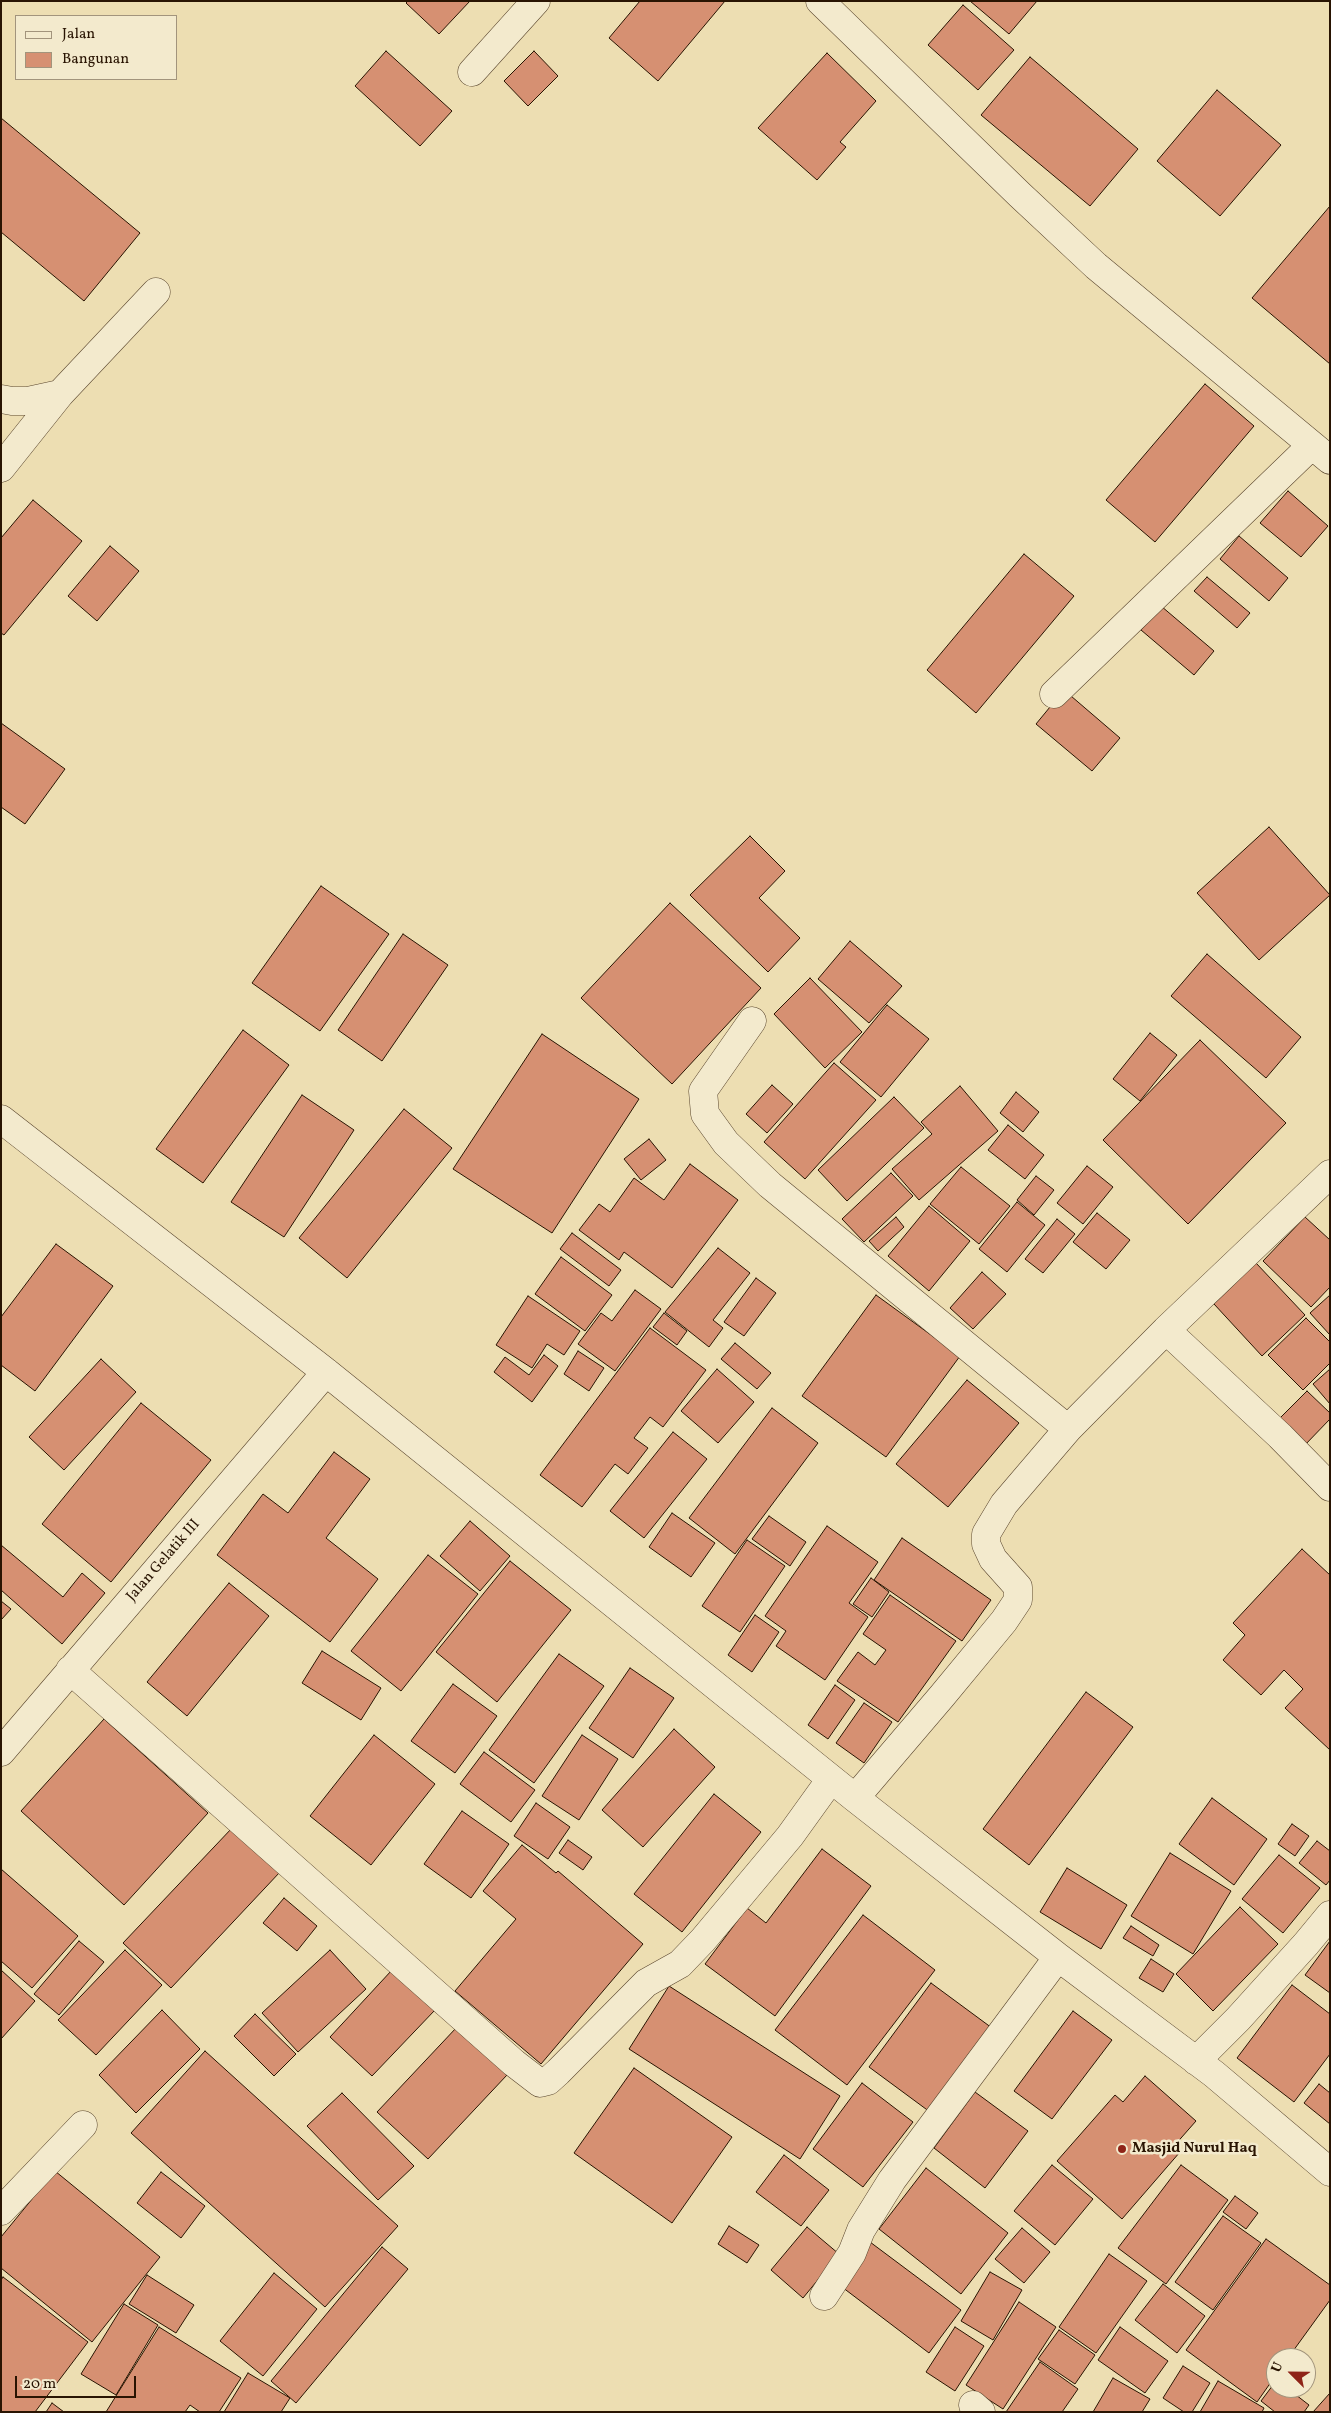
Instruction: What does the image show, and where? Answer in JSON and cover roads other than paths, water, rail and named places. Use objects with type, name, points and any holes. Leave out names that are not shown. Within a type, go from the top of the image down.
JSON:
[{"type":"street","points":[[472,72],[536,1]]},
{"type":"street","points":[[820,1],[1096,266],[1320,453],[1054,694]]},
{"type":"street","points":[[1,468],[60,394],[156,292]]},
{"type":"street","points":[[1,399],[28,401],[60,394]]},
{"type":"street","points":[[752,1021],[703,1091],[705,1114],[726,1143],[770,1185],[1068,1429]]},
{"type":"street","points":[[1,1119],[326,1372],[855,1798],[1058,1957],[1196,2061],[1330,2172]]},
{"type":"street","points":[[855,1798],[1004,1621],[1018,1600],[1018,1587],[993,1559],[986,1544],[986,1534],[1004,1504],[1068,1429],[1166,1330],[1330,1174]]},
{"type":"street","points":[[1166,1330],[1280,1436],[1330,1487]]},
{"type":"street","name":"Jalan Gelatik III","points":[[1,1752],[326,1372]]},
{"type":"street","points":[[70,1670],[514,2063],[540,2083],[548,2081],[558,2072],[646,1983],[680,1964],[703,1940],[790,1836],[831,1779]]},
{"type":"street","points":[[1196,2061],[1238,2019],[1330,1915]]},
{"type":"street","points":[[824,2296],[852,2253],[862,2230],[892,2180],[1058,1957]]},
{"type":"street","points":[[1,2212],[83,2124]]},
{"type":"place","name":"Masjid Nurul Haq","points":[[1122,2149]]}]
